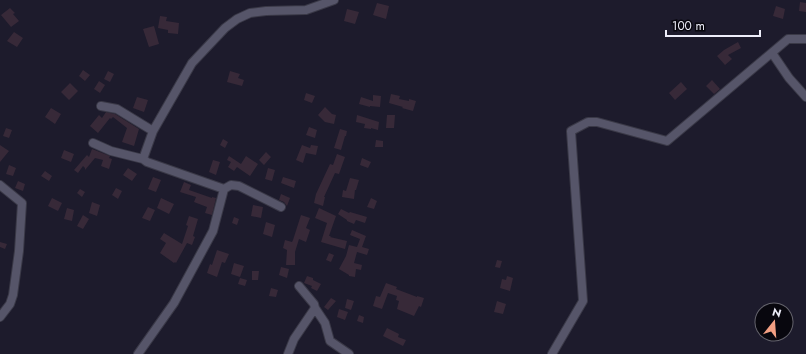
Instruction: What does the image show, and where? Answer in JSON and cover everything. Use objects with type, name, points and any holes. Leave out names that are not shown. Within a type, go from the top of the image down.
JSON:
[{"type":"street","points":[[143,159],[153,131],[192,63],[225,28],[237,19],[250,13],[306,10],[334,0]]},
{"type":"street","points":[[552,354],[583,301],[570,131],[588,122],[597,122],[667,141],[788,39],[806,39]]},
{"type":"street","points":[[772,53],[789,78],[806,97]]},
{"type":"street","points":[[101,106],[117,109],[153,131]]},
{"type":"street","points":[[92,143],[111,151],[143,159],[147,162],[224,189]]},
{"type":"street","points":[[0,185],[22,203],[19,251],[13,295],[10,304],[0,318]]},
{"type":"street","points":[[138,354],[174,303],[213,231],[224,189],[231,185],[239,186],[281,207]]},
{"type":"street","points":[[299,286],[314,304],[325,323],[330,341],[349,354]]},
{"type":"street","points":[[288,354],[294,339],[315,308]]},
{"type":"building","points":[[800,2],[806,3],[806,12],[799,11]]},
{"type":"building","points":[[377,3],[389,6],[386,19],[373,15]]},
{"type":"building","points":[[776,6],[785,9],[783,19],[773,16]]},
{"type":"building","points":[[10,8],[15,13],[13,14],[19,21],[11,27],[1,15]]},
{"type":"building","points":[[347,9],[359,12],[355,24],[344,21]]},
{"type":"building","points":[[160,16],[167,17],[166,21],[179,23],[178,34],[168,33],[168,30],[158,28]]},
{"type":"building","points":[[154,26],[159,44],[149,47],[143,29]]},
{"type":"building","points":[[14,32],[23,38],[17,47],[7,41]]},
{"type":"building","points":[[738,42],[741,48],[728,55],[732,59],[725,65],[717,56]]},
{"type":"building","points":[[83,70],[90,75],[85,81],[79,76]]},
{"type":"building","points":[[108,71],[114,74],[110,82],[104,79]]},
{"type":"building","points":[[230,71],[240,74],[238,78],[244,80],[242,86],[227,82]]},
{"type":"building","points":[[712,80],[720,89],[714,94],[706,86]]},
{"type":"building","points":[[99,81],[105,85],[100,93],[94,89]]},
{"type":"building","points":[[681,82],[687,89],[675,100],[669,93]]},
{"type":"building","points":[[70,83],[78,91],[69,100],[61,92]]},
{"type":"building","points":[[306,93],[315,96],[312,103],[304,100]]},
{"type":"building","points":[[391,94],[400,96],[399,99],[416,101],[413,111],[389,103]]},
{"type":"building","points":[[373,95],[381,96],[380,107],[370,107],[359,104],[361,97],[373,101]]},
{"type":"building","points":[[137,97],[148,100],[144,112],[133,108]]},
{"type":"building","points":[[325,107],[332,114],[336,115],[334,124],[325,122],[318,115]]},
{"type":"building","points":[[51,108],[61,114],[55,124],[45,117]]},
{"type":"building","points":[[106,112],[115,114],[139,129],[134,146],[122,142],[127,128],[113,117],[111,119],[110,118],[98,133],[90,126],[99,115],[102,118]]},
{"type":"building","points":[[357,115],[379,122],[378,130],[364,128],[365,124],[356,122]]},
{"type":"building","points":[[387,115],[395,115],[394,128],[386,128]]},
{"type":"building","points":[[309,127],[317,130],[315,138],[306,135]]},
{"type":"building","points":[[6,128],[12,130],[9,138],[3,136]]},
{"type":"building","points":[[340,129],[347,131],[341,150],[334,148]]},
{"type":"building","points":[[223,139],[228,142],[225,148],[220,145]]},
{"type":"building","points":[[376,140],[383,141],[383,147],[375,147]]},
{"type":"building","points":[[0,145],[9,151],[0,162]]},
{"type":"building","points":[[302,145],[310,148],[311,145],[318,146],[316,155],[306,153],[303,163],[296,160]]},
{"type":"building","points":[[92,149],[110,156],[109,158],[112,159],[109,169],[101,166],[103,160],[95,158],[85,170],[83,166],[78,173],[74,170],[87,155],[89,157]]},
{"type":"building","points":[[64,150],[74,154],[71,162],[61,158]]},
{"type":"building","points":[[266,152],[271,157],[264,165],[259,160]]},
{"type":"building","points":[[337,154],[345,157],[339,174],[335,173],[324,197],[323,206],[314,203],[316,194],[330,164],[333,165]]},
{"type":"building","points":[[229,156],[241,164],[246,156],[258,164],[250,176],[237,167],[234,171],[228,167],[231,162],[227,160]]},
{"type":"building","points":[[362,158],[371,162],[368,168],[360,165]]},
{"type":"building","points":[[213,160],[220,162],[216,175],[209,172]]},
{"type":"building","points":[[9,165],[16,168],[13,176],[6,174]]},
{"type":"building","points":[[128,168],[137,174],[132,181],[123,175]]},
{"type":"building","points":[[268,168],[275,170],[272,181],[265,179]]},
{"type":"building","points":[[45,171],[52,176],[49,181],[41,176]]},
{"type":"building","points":[[153,177],[161,180],[156,192],[148,189]]},
{"type":"building","points":[[283,177],[296,181],[294,188],[281,183]]},
{"type":"building","points":[[350,178],[359,180],[355,190],[354,199],[342,197],[343,190],[346,191]]},
{"type":"building","points":[[18,181],[25,184],[23,191],[15,188]]},
{"type":"building","points":[[184,182],[191,185],[189,190],[216,198],[212,215],[205,213],[207,207],[194,202],[196,197],[180,192]]},
{"type":"building","points":[[116,188],[122,191],[118,199],[112,195]]},
{"type":"building","points":[[80,189],[85,192],[82,197],[77,193]]},
{"type":"building","points":[[281,194],[290,198],[287,206],[284,202],[279,200]]},
{"type":"building","points":[[52,198],[62,203],[58,211],[48,206]]},
{"type":"building","points":[[161,198],[174,204],[169,214],[157,208]]},
{"type":"building","points":[[371,198],[377,201],[374,209],[367,207]]},
{"type":"building","points":[[92,202],[100,205],[97,216],[89,213]]},
{"type":"building","points":[[253,205],[263,207],[261,218],[251,216]]},
{"type":"building","points":[[148,207],[155,210],[150,221],[142,218]]},
{"type":"building","points":[[67,208],[74,210],[72,221],[64,219]]},
{"type":"building","points":[[319,208],[336,216],[329,236],[347,241],[345,249],[321,242],[327,223],[315,218]]},
{"type":"building","points":[[341,209],[349,213],[367,217],[365,223],[356,220],[354,224],[347,221],[338,214]]},
{"type":"building","points":[[83,215],[89,219],[83,229],[77,226]]},
{"type":"building","points":[[301,215],[310,218],[306,228],[310,230],[306,242],[299,239],[295,252],[295,265],[286,265],[287,250],[283,248],[285,240],[292,242]]},
{"type":"building","points":[[189,216],[198,219],[193,236],[195,237],[192,245],[187,243],[176,263],[174,263],[160,253],[166,243],[160,239],[164,233],[182,244],[188,226],[186,225]]},
{"type":"building","points":[[234,217],[239,219],[237,225],[232,223]]},
{"type":"building","points":[[266,222],[275,225],[272,237],[263,234]]},
{"type":"building","points":[[352,230],[366,236],[362,247],[369,249],[367,255],[357,252],[354,263],[362,265],[361,270],[356,269],[355,277],[349,276],[339,269],[346,256],[349,245],[357,247],[360,239],[350,235]]},
{"type":"building","points":[[0,242],[7,244],[5,249],[0,247]]},
{"type":"building","points":[[217,250],[229,254],[225,263],[222,262],[217,277],[207,273],[210,264],[212,265]]},
{"type":"building","points":[[329,253],[334,255],[331,262],[326,260]]},
{"type":"building","points":[[497,260],[502,261],[500,268],[495,267]]},
{"type":"building","points":[[234,263],[244,266],[240,277],[231,274]]},
{"type":"building","points":[[281,267],[289,269],[287,278],[279,275]]},
{"type":"building","points":[[252,271],[259,271],[258,280],[252,280]]},
{"type":"building","points":[[307,276],[313,278],[313,280],[321,284],[317,291],[311,288],[312,286],[304,283]]},
{"type":"building","points":[[507,276],[513,278],[510,291],[500,288],[502,279],[506,280]]},
{"type":"building","points":[[240,278],[247,280],[245,286],[238,284]]},
{"type":"building","points":[[386,283],[397,287],[396,289],[424,298],[421,307],[419,306],[414,316],[397,309],[399,301],[396,300],[397,296],[388,293],[382,309],[373,306],[376,296],[380,297]]},
{"type":"building","points":[[271,288],[278,290],[276,297],[269,296]]},
{"type":"building","points":[[331,298],[336,301],[328,310],[324,307]]},
{"type":"building","points":[[347,299],[354,301],[351,310],[345,308]]},
{"type":"building","points":[[497,301],[506,304],[503,314],[494,312]]},
{"type":"building","points":[[339,309],[348,312],[345,320],[337,317]]},
{"type":"building","points":[[359,315],[364,317],[363,323],[357,321]]},
{"type":"building","points":[[387,328],[399,334],[398,337],[406,340],[403,346],[383,336]]}]
